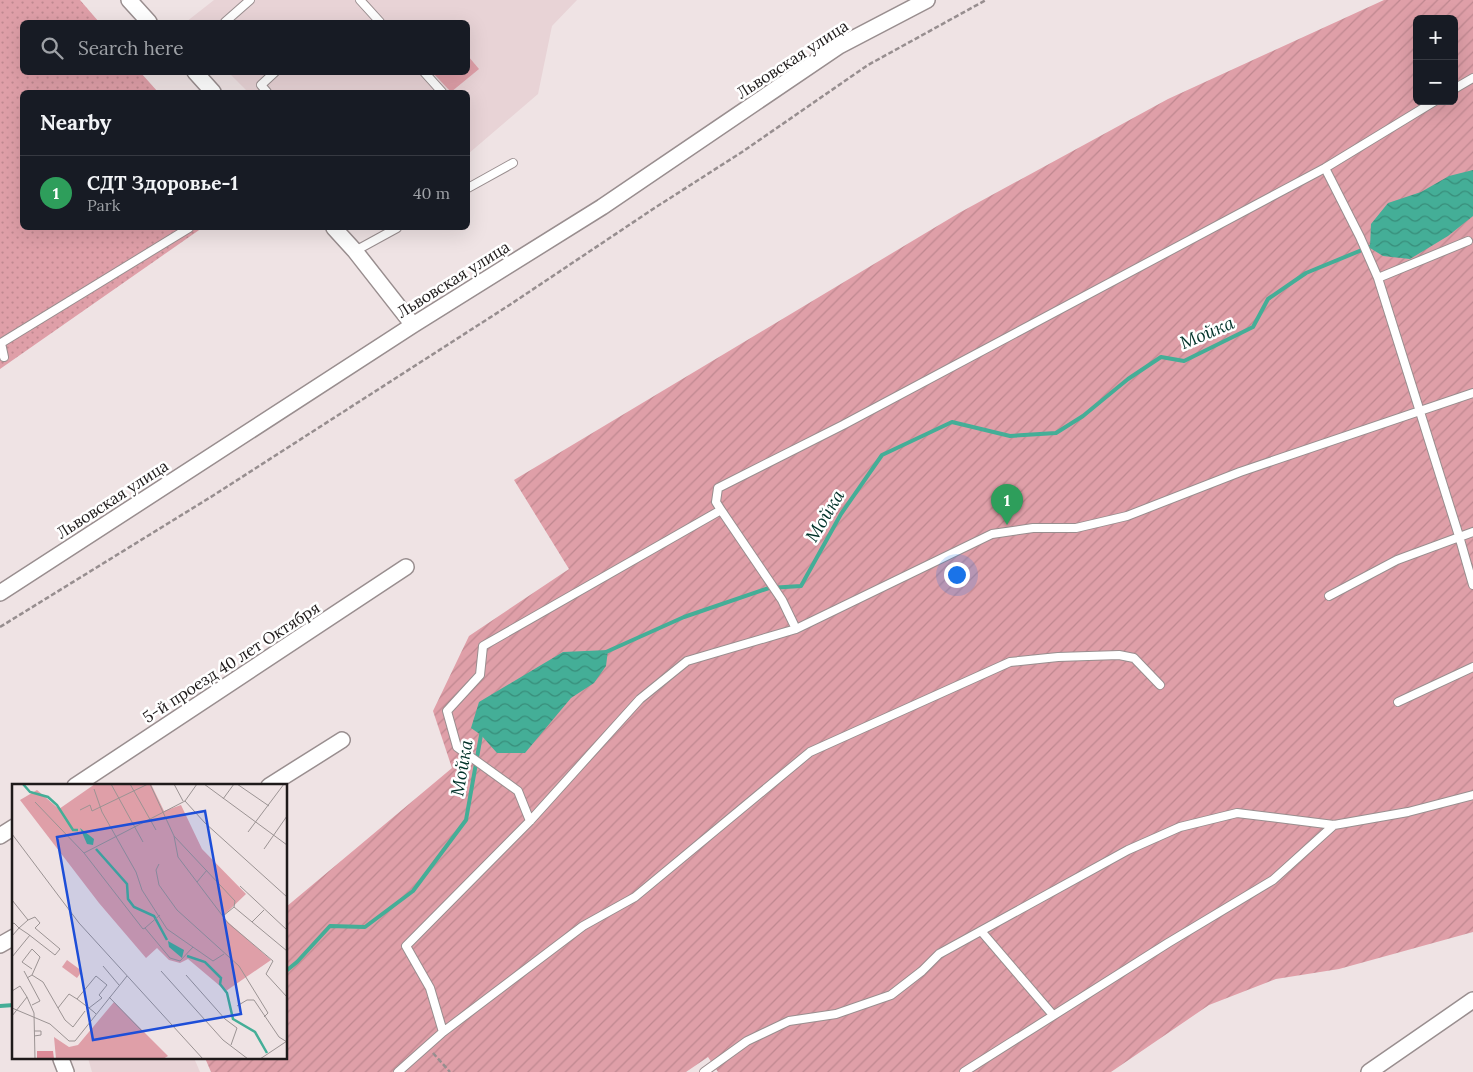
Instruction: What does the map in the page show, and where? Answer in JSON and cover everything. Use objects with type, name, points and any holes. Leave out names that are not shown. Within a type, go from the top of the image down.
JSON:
[{"type":"street","points":[[129,0],[148,20]]},
{"type":"street","name":"Львовская улица","points":[[0,593],[413,325],[602,207],[839,46],[927,0]]},
{"type":"street","points":[[197,75],[211,90]]},
{"type":"street","points":[[336,230],[355,251],[413,325]]},
{"type":"street","name":"5-й проезд 40 лет Октября","points":[[78,784],[406,567]]},
{"type":"street","points":[[273,784],[342,740]]},
{"type":"street","points":[[0,836],[12,828]]},
{"type":"street","points":[[0,945],[12,938]]},
{"type":"street","points":[[1369,1072],[1473,1000]]},
{"type":"street","points":[[60,1060],[66,1072]]},
{"type":"lane","points":[[227,20],[250,0]]},
{"type":"lane","points":[[360,0],[378,20]]},
{"type":"lane","points":[[232,16],[236,20]]},
{"type":"lane","points":[[266,90],[261,85],[272,75]]},
{"type":"lane","points":[[427,75],[440,90]]},
{"type":"lane","points":[[1458,87],[1473,78]]},
{"type":"lane","points":[[796,629],[782,600],[716,502],[718,488],[843,425],[1325,168],[1428,105]]},
{"type":"lane","points":[[470,187],[513,163]]},
{"type":"lane","points":[[1325,168],[1360,237],[1378,278],[1473,585]]},
{"type":"lane","points":[[4,357],[2,343],[186,230]]},
{"type":"lane","points":[[355,251],[393,230]]},
{"type":"lane","points":[[1378,278],[1468,241]]},
{"type":"lane","points":[[443,1032],[430,988],[406,946],[530,820],[640,700],[687,662],[796,629],[992,534],[1033,528],[1076,528],[1126,516],[1240,472],[1473,393]]},
{"type":"lane","points":[[530,820],[518,791],[457,747],[447,711],[480,675],[483,646],[721,510]]},
{"type":"lane","points":[[1329,596],[1398,560],[1473,532]]},
{"type":"lane","points":[[398,1072],[443,1032],[583,926],[635,897],[810,752],[1010,662],[1058,657],[1119,655],[1134,658],[1160,685]]},
{"type":"lane","points":[[1398,702],[1473,667]]},
{"type":"lane","points":[[708,1071],[748,1042],[789,1021],[836,1014],[891,995],[922,971],[939,954],[1128,850],[1180,827],[1237,813],[1334,826],[1408,812],[1473,796]]},
{"type":"lane","points":[[964,1072],[1168,943],[1273,880],[1334,826]]},
{"type":"lane","points":[[981,931],[1053,1016]]},
{"type":"path","points":[[0,627],[214,495],[510,304],[742,152],[868,65],[986,0]]},
{"type":"path","points":[[427,1046],[450,1072]]},
{"type":"shaded area","points":[[0,0],[80,0],[97,20],[20,20],[20,75],[143,75],[156,90],[20,90],[20,230],[199,230],[0,369]]},
{"type":"shaded area","points":[[214,0],[577,0],[552,26],[538,94],[470,152],[470,90],[246,90],[231,75],[470,75],[470,20],[189,20]]},
{"type":"shaded area","points":[[1384,0],[1473,0],[1473,932],[1339,969],[1276,979],[1209,1005],[1111,1072],[718,1072],[708,1057],[686,1072],[211,1072],[206,1060],[288,1060],[288,905],[452,768],[433,711],[469,636],[569,569],[514,480],[959,213],[1168,99]]},
{"type":"shaded area","points":[[470,58],[479,69],[453,90],[449,90],[435,75],[470,75]]},
{"type":"shaded area","points":[[89,1060],[195,1060],[200,1072],[92,1072]]},
{"type":"water","points":[[1473,170],[1473,216],[1448,236],[1410,259],[1383,256],[1370,248],[1371,224],[1388,203],[1421,192],[1449,176]]},
{"type":"water","points":[[608,650],[606,666],[594,683],[571,698],[525,753],[497,753],[481,735],[471,728],[479,702],[563,652]]},
{"type":"waterway","name":"Мойка","points":[[606,652],[684,617],[769,588],[801,586],[841,514],[882,455],[952,422],[1010,436],[1056,433],[1083,416],[1128,379],[1161,357],[1184,361],[1253,327],[1268,299],[1306,273],[1374,245]]},
{"type":"waterway","name":"Мойка","points":[[288,969],[330,926],[365,927],[413,891],[466,820],[481,735],[484,733]]},
{"type":"waterway","name":"Мойка","points":[[0,1006],[12,1005]]},
{"type":"place","name":"СДТ Здоровье-1","points":[[1007,525]]}]
